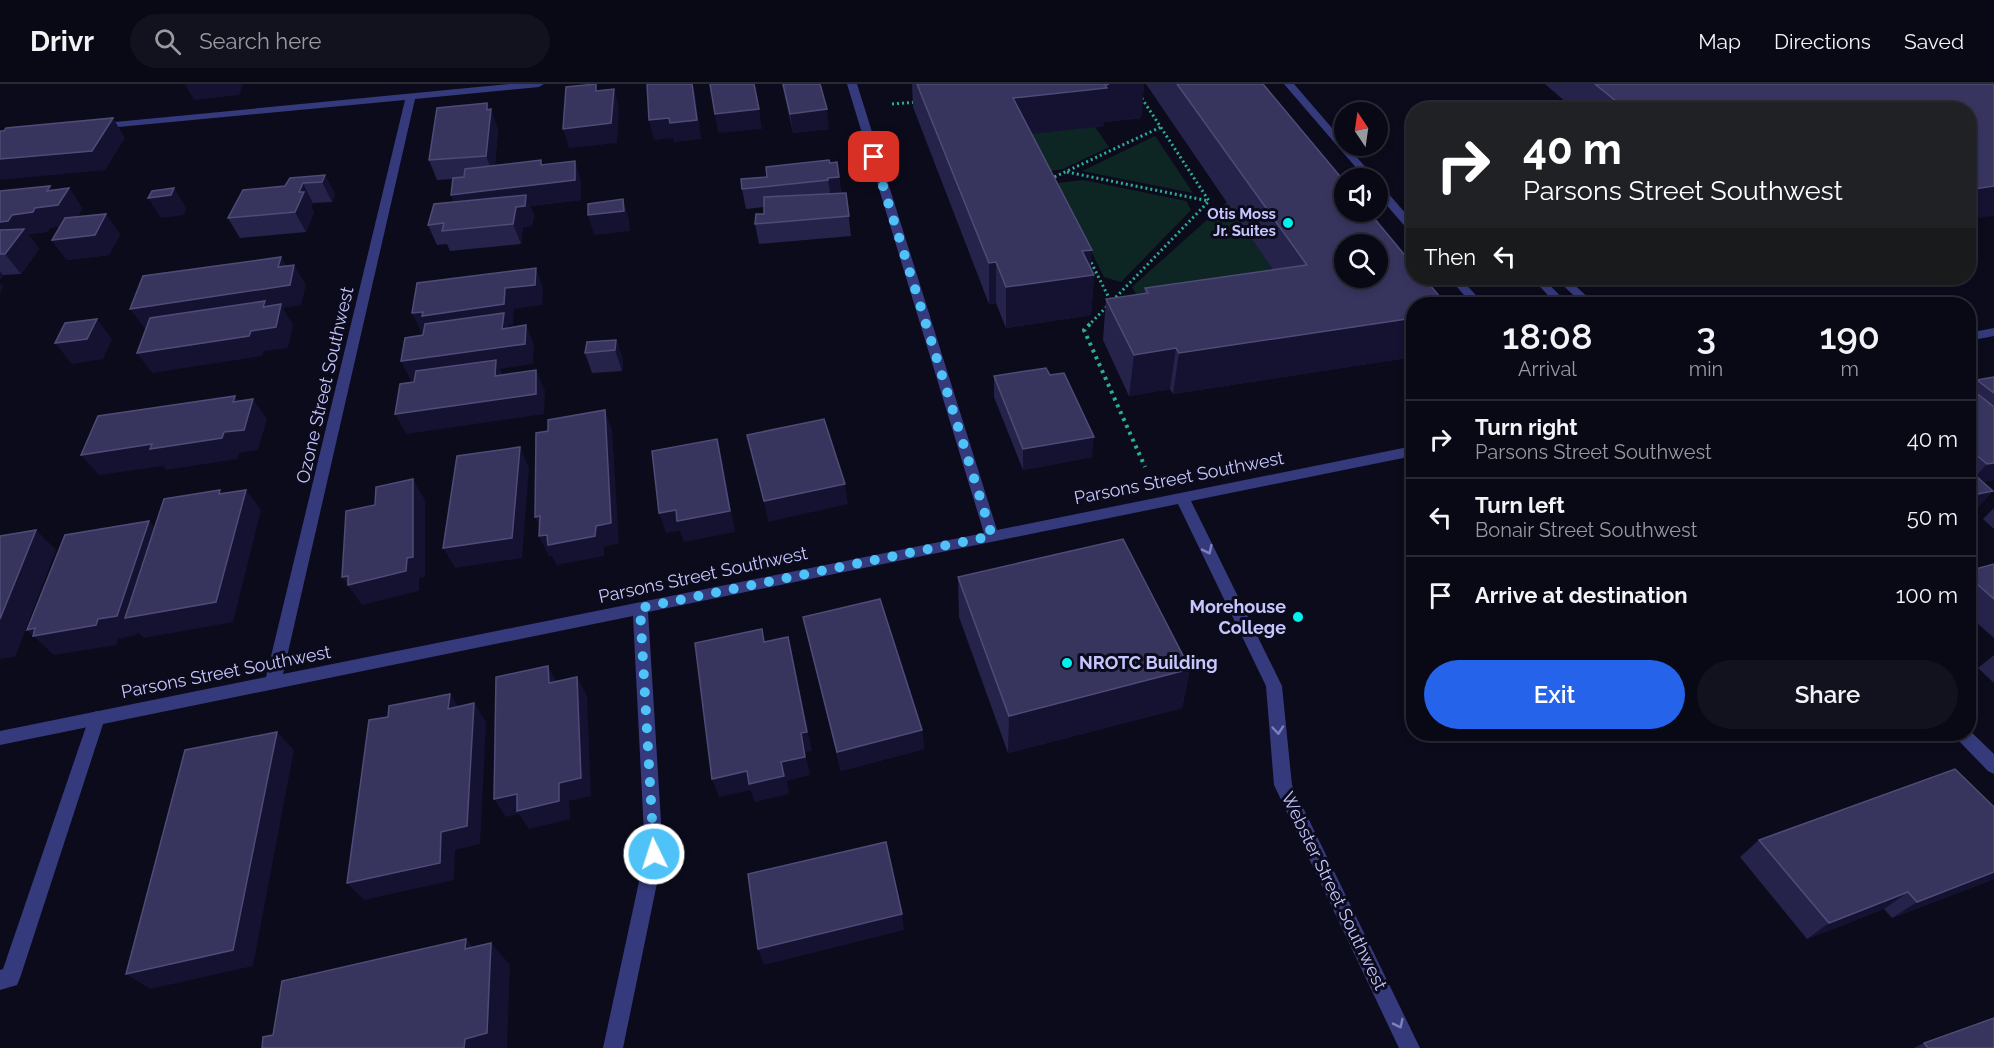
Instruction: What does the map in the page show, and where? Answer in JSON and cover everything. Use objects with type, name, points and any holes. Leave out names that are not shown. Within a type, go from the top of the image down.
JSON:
[{"type":"street","points":[[82,127],[539,84]]},
{"type":"street","points":[[852,84],[992,536]]},
{"type":"street","points":[[1289,84],[1361,168]]},
{"type":"street","name":"Ozone Street Southwest","points":[[273,683],[411,96]]},
{"type":"street","points":[[1388,200],[1406,221]]},
{"type":"street","points":[[1461,285],[1472,297]]},
{"type":"street","points":[[1544,285],[1555,297]]},
{"type":"street","points":[[1567,285],[1577,297]]},
{"type":"street","points":[[1976,335],[1994,332]]},
{"type":"street","name":"Parsons Street Southwest","points":[[0,738],[1406,452]]},
{"type":"street","name":"Webster Street Southwest","points":[[1182,498],[1274,686],[1283,785],[1410,1048]]},
{"type":"street","points":[[613,1048],[654,854],[640,608]]},
{"type":"street","points":[[0,980],[10,978],[97,718]]},
{"type":"street","points":[[1970,741],[1994,766]]},
{"type":"path","points":[[1138,93],[1209,201]]},
{"type":"path","points":[[889,105],[923,101]]},
{"type":"path","points":[[1050,180],[1161,127]]},
{"type":"path","points":[[1066,172],[1209,201]]},
{"type":"path","points":[[1145,467],[1084,330],[1209,201]]},
{"type":"path","points":[[1085,251],[1111,302]]},
{"type":"green space","points":[[1095,127],[1109,147],[1063,169],[1031,174],[1013,136]]},
{"type":"green space","points":[[1155,136],[1193,193],[1082,171]]},
{"type":"green space","points":[[1083,180],[1186,201],[1191,210],[1121,282],[1104,277],[1057,183]]},
{"type":"green space","points":[[1227,202],[1297,306],[1155,326],[1132,287]]},
{"type":"building","points":[[596,84],[596,91],[614,89],[611,123],[563,129],[566,87]]},
{"type":"building","points":[[647,84],[692,84],[697,120],[670,123],[669,118],[649,120]]},
{"type":"building","points":[[710,84],[754,84],[759,109],[715,114]]},
{"type":"building","points":[[783,84],[820,84],[827,109],[790,114]]},
{"type":"building","points":[[917,84],[1109,84],[1105,85],[1107,88],[1013,98],[1092,250],[1082,251],[1094,275],[1006,287],[996,262],[989,263]]},
{"type":"building","points":[[1177,84],[1263,84],[1334,169],[1334,222],[1377,222],[1387,234],[1334,234],[1334,288],[1388,288],[1388,235],[1406,257],[1406,285],[1430,285],[1440,297],[1406,297],[1406,319],[1179,353],[1176,348],[1134,355],[1106,299],[1148,293],[1145,288],[1307,265]]},
{"type":"building","points":[[1595,84],[1994,84],[1994,186],[1976,189],[1976,102],[1617,102]]},
{"type":"building","points":[[487,103],[487,110],[491,109],[486,156],[429,160],[437,108]]},
{"type":"building","points":[[113,118],[92,151],[0,159],[0,131],[6,128]]},
{"type":"building","points":[[541,160],[541,165],[575,161],[575,180],[451,195],[453,178],[464,177],[465,169]]},
{"type":"building","points":[[829,160],[830,163],[837,162],[839,177],[742,189],[741,179],[767,177],[766,167]]},
{"type":"building","points":[[325,175],[322,182],[303,183],[299,192],[304,192],[295,212],[228,218],[243,190],[285,186],[290,178]]},
{"type":"building","points":[[50,186],[47,191],[69,188],[58,205],[35,208],[33,212],[12,215],[8,221],[0,222],[0,191]]},
{"type":"building","points":[[174,188],[171,195],[148,198],[152,191]]},
{"type":"building","points":[[846,193],[849,216],[755,224],[756,214],[764,214],[764,197]]},
{"type":"building","points":[[526,195],[525,206],[516,207],[513,224],[442,231],[444,223],[428,225],[434,204]]},
{"type":"building","points":[[623,199],[624,211],[588,215],[588,204]]},
{"type":"building","points":[[106,214],[95,235],[52,240],[65,218]]},
{"type":"building","points":[[24,229],[5,254],[0,254],[0,230]]},
{"type":"building","points":[[281,257],[278,267],[294,265],[290,285],[130,309],[143,276]]},
{"type":"building","points":[[536,268],[535,285],[505,288],[504,304],[422,316],[423,312],[412,313],[417,283]]},
{"type":"building","points":[[265,301],[263,307],[281,304],[276,327],[251,331],[249,336],[137,353],[150,318]]},
{"type":"building","points":[[504,313],[502,329],[526,325],[525,344],[401,361],[405,338],[423,335],[425,324]]},
{"type":"building","points":[[97,319],[87,339],[55,343],[65,323]]},
{"type":"building","points":[[616,340],[615,350],[585,353],[587,342]]},
{"type":"building","points":[[496,360],[495,376],[536,370],[536,394],[395,414],[400,384],[414,382],[416,371]]},
{"type":"building","points":[[1046,368],[1050,375],[1064,373],[1094,437],[1023,449],[994,376]]},
{"type":"building","points":[[1994,377],[1994,393],[1977,380]]},
{"type":"building","points":[[1976,393],[1994,407],[1994,463],[1987,464],[1976,455]]},
{"type":"building","points":[[235,396],[233,402],[253,399],[244,430],[224,432],[222,438],[150,449],[152,444],[81,455],[98,416]]},
{"type":"building","points":[[605,410],[611,523],[596,526],[595,536],[548,545],[547,535],[539,536],[540,516],[535,517],[536,433],[548,431],[548,420]]},
{"type":"building","points":[[824,419],[845,484],[764,501],[747,435]]},
{"type":"building","points":[[717,439],[730,511],[677,521],[676,510],[659,513],[652,451]]},
{"type":"building","points":[[520,447],[512,538],[443,548],[457,456]]},
{"type":"building","points":[[1976,476],[1993,491],[1976,494]]},
{"type":"building","points":[[413,479],[413,557],[407,558],[406,571],[348,585],[348,576],[342,577],[346,511],[375,505],[376,487]]},
{"type":"building","points":[[220,490],[219,494],[246,490],[216,602],[125,618],[164,499]]},
{"type":"building","points":[[149,521],[117,616],[98,619],[96,625],[33,636],[35,628],[27,630],[65,535]]},
{"type":"building","points":[[36,530],[0,619],[0,536]]},
{"type":"building","name":"NROTC Building","points":[[1123,539],[1190,669],[1009,716],[958,577]]},
{"type":"building","points":[[1994,564],[1994,599],[1976,583],[1976,569]]},
{"type":"building","points":[[880,599],[922,730],[837,752],[803,617]]},
{"type":"building","points":[[762,629],[764,642],[788,637],[807,732],[801,733],[805,757],[781,762],[784,776],[749,784],[747,771],[712,779],[695,643]]},
{"type":"building","points":[[548,666],[549,683],[577,677],[581,778],[559,783],[559,801],[517,811],[517,794],[494,799],[496,677]]},
{"type":"building","points":[[450,694],[448,709],[474,703],[467,826],[441,832],[440,863],[347,883],[369,720],[388,717],[389,706]]},
{"type":"building","points":[[277,732],[233,950],[126,974],[185,750]]},
{"type":"building","points":[[1955,769],[1994,807],[1994,872],[1917,902],[1908,892],[1829,923],[1759,840]]},
{"type":"building","points":[[886,842],[902,914],[758,949],[748,874]]},
{"type":"building","points":[[466,939],[465,949],[491,943],[487,1033],[465,1039],[464,1048],[262,1048],[263,1037],[273,1035],[282,981]]},
{"type":"building","points":[[1994,1018],[1994,1048],[1928,1048],[1924,1043]]},
{"type":"place","name":"Otis Moss Jr. Suites","points":[[1288,223]]},
{"type":"place","name":"Morehouse College","points":[[1298,617]]},
{"type":"place","name":"NROTC Building","points":[[1067,663]]},
{"type":"route","points":[[654,854],[640,608],[992,536],[874,157]]}]
